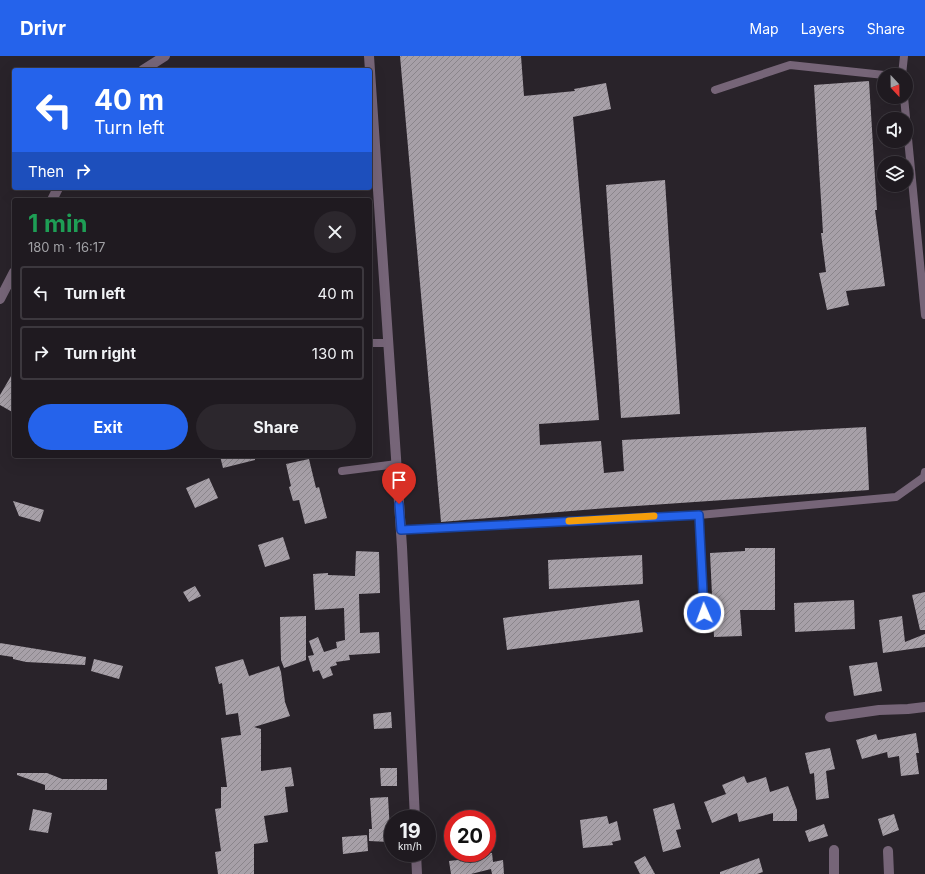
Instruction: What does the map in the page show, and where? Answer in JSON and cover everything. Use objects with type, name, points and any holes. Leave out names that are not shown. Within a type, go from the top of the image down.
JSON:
[{"type":"street","points":[[146,68],[165,56]]},
{"type":"street","points":[[369,56],[370,68]]},
{"type":"street","points":[[372,101],[401,530],[415,810]]},
{"type":"street","points":[[0,299],[12,276]]},
{"type":"street","points":[[830,717],[879,710],[925,706]]},
{"type":"street","points":[[834,850],[834,874]]},
{"type":"street","points":[[888,850],[889,874]]},
{"type":"street","points":[[416,862],[417,874]]},
{"type":"lane","points":[[903,68],[904,56]]},
{"type":"lane","points":[[716,90],[790,65],[877,74]]},
{"type":"lane","points":[[905,104],[925,315]]},
{"type":"lane","points":[[372,343],[388,343]]},
{"type":"lane","points":[[342,471],[397,464]]},
{"type":"lane","points":[[401,530],[699,515],[896,498],[924,477],[925,472]]},
{"type":"lane","points":[[699,515],[704,613]]},
{"type":"building","points":[[400,56],[521,56],[524,96],[575,91],[574,89],[606,83],[611,109],[573,117],[599,420],[539,424],[540,445],[601,441],[604,473],[624,471],[622,440],[866,427],[869,490],[607,508],[441,522]]},
{"type":"building","points":[[869,81],[877,210],[875,210],[885,286],[846,291],[849,305],[827,310],[819,273],[826,272],[821,233],[823,233],[814,85]]},
{"type":"building","points":[[665,180],[680,414],[621,418],[606,185]]},
{"type":"building","points":[[12,374],[12,412],[0,405],[0,395]]},
{"type":"building","points":[[220,458],[255,458],[255,460],[223,468]]},
{"type":"building","points":[[309,459],[316,488],[319,487],[327,518],[305,524],[299,500],[293,501],[289,487],[291,486],[286,464]]},
{"type":"building","points":[[209,478],[218,498],[195,508],[186,488]]},
{"type":"building","points":[[13,501],[44,510],[40,522],[19,516]]},
{"type":"building","points":[[283,537],[290,559],[265,567],[258,545]]},
{"type":"building","points":[[745,548],[775,548],[775,610],[740,610],[742,636],[714,637],[710,553],[745,551]]},
{"type":"building","points":[[356,551],[379,552],[380,593],[359,594],[360,633],[379,632],[380,653],[349,655],[350,660],[336,662],[337,665],[330,667],[333,675],[323,679],[319,670],[313,672],[308,656],[314,655],[309,641],[318,637],[324,652],[337,648],[336,642],[345,640],[344,608],[315,610],[313,574],[328,573],[328,575],[355,576]]},
{"type":"building","points":[[642,555],[643,584],[549,589],[548,560]]},
{"type":"building","points":[[195,586],[201,596],[189,602],[183,592]]},
{"type":"building","points":[[925,592],[925,630],[920,630],[912,595]]},
{"type":"building","points":[[639,600],[643,632],[507,650],[503,618]]},
{"type":"building","points":[[854,600],[855,629],[795,632],[794,603]]},
{"type":"building","points":[[306,616],[306,660],[284,668],[281,660],[280,617]]},
{"type":"building","points":[[902,616],[905,642],[925,634],[925,647],[883,653],[879,620]]},
{"type":"building","points":[[0,643],[86,657],[85,665],[26,662],[13,659],[13,657],[0,655]]},
{"type":"building","points":[[94,659],[123,666],[119,679],[91,671]]},
{"type":"building","points":[[243,659],[249,676],[279,666],[285,702],[290,716],[254,727],[261,729],[261,771],[291,767],[294,786],[285,787],[288,812],[264,816],[268,842],[254,844],[254,874],[218,874],[215,852],[221,851],[215,809],[221,808],[221,787],[227,787],[221,738],[241,735],[238,713],[226,715],[222,683],[219,684],[215,667]]},
{"type":"building","points":[[877,662],[882,691],[854,696],[849,666]]},
{"type":"building","points":[[391,712],[392,728],[374,729],[373,714]]},
{"type":"building","points":[[916,733],[919,753],[916,753],[919,774],[901,776],[899,756],[888,758],[887,752],[862,759],[856,740],[876,734],[878,740]]},
{"type":"building","points":[[830,748],[835,769],[826,771],[829,798],[816,800],[814,773],[810,774],[805,753]]},
{"type":"building","points":[[380,768],[397,768],[397,786],[381,786]]},
{"type":"building","points":[[17,773],[47,773],[62,779],[107,779],[107,790],[45,790],[45,785],[17,775]]},
{"type":"building","points":[[744,776],[747,783],[766,777],[770,792],[788,786],[797,810],[797,821],[773,821],[773,813],[739,822],[737,813],[712,823],[704,802],[726,794],[722,785]]},
{"type":"building","points":[[388,797],[389,810],[384,810],[384,842],[369,841],[369,829],[372,829],[370,798]]},
{"type":"building","points":[[674,803],[681,829],[676,830],[681,847],[663,852],[653,809]]},
{"type":"building","points":[[33,809],[52,813],[48,833],[29,830]]},
{"type":"building","points":[[894,814],[899,830],[883,836],[878,819]]},
{"type":"building","points":[[607,816],[609,824],[617,821],[621,840],[612,842],[613,845],[583,848],[580,820]]},
{"type":"building","points":[[824,824],[828,836],[809,842],[805,831]]},
{"type":"building","points":[[367,835],[368,851],[343,854],[342,837]]},
{"type":"building","points":[[645,856],[655,874],[640,874],[634,862]]},
{"type":"building","points":[[759,858],[763,872],[757,874],[720,874],[720,872]]},
{"type":"building","points":[[503,860],[504,874],[492,874],[491,869],[471,874],[451,874],[449,862],[496,862]]},
{"type":"slow traffic","points":[[569,521],[654,516]]},
{"type":"route","points":[[399,504],[401,530],[699,515],[704,613]]}]
